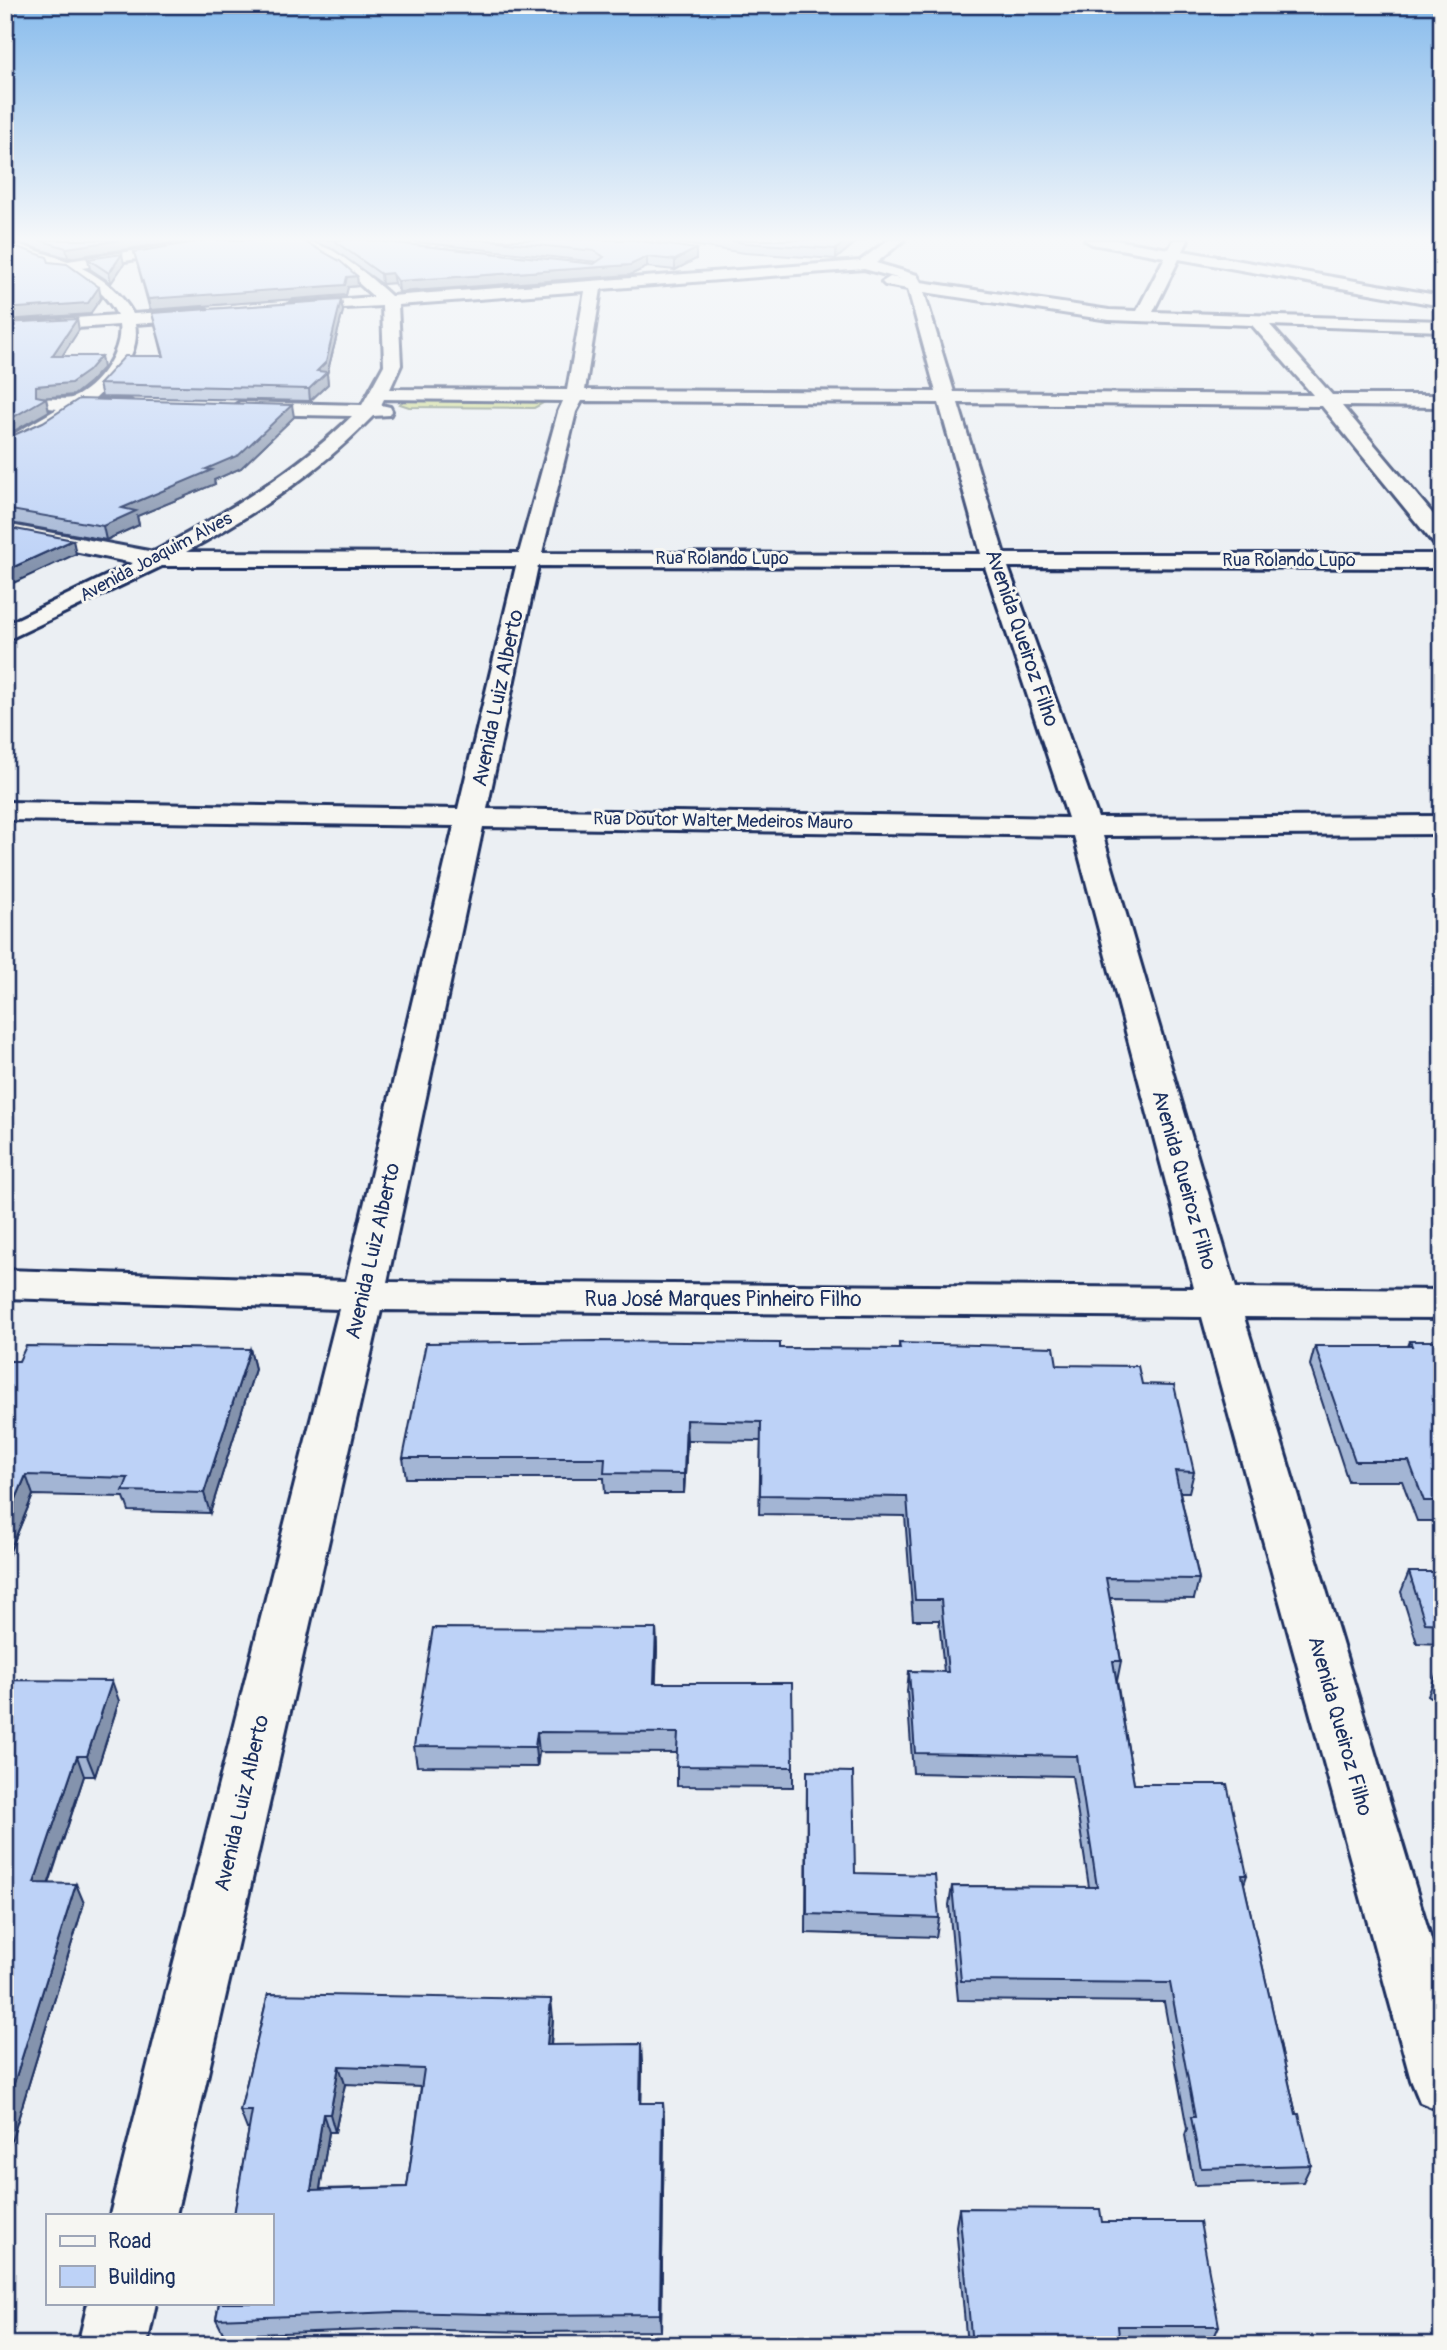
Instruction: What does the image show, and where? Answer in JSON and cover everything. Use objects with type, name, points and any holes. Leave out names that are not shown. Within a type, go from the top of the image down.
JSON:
[{"type":"street","points":[[5,447],[52,422],[76,404],[102,382],[127,350]]},
{"type":"street","name":"Avenida Joaquim Alves","points":[[7,629],[206,534],[268,495],[331,449],[368,411],[381,394],[393,369],[392,350]]},
{"type":"street","name":"Avenida Luiz Alberto","points":[[143,2214],[363,1296],[529,558],[583,350]]},
{"type":"street","name":"Avenida Queiroz Filho","points":[[932,350],[994,559],[1086,827],[1219,1303],[1442,2080]]},
{"type":"street","points":[[1283,350],[1442,539]]},
{"type":"street","points":[[5,432],[48,403],[63,389]]},
{"type":"street","points":[[323,427],[341,411],[356,389]]},
{"type":"street","points":[[381,394],[571,404]]},
{"type":"street","points":[[215,407],[368,411],[571,404],[946,399],[1442,401]]},
{"type":"street","points":[[48,403],[146,406]]},
{"type":"street","name":"Avenida Joaquim Alves","points":[[7,629],[124,555],[214,509],[262,477],[304,443]]},
{"type":"street","name":"Rua Rolando Lupo","points":[[5,530],[124,555],[156,559],[1442,561]]},
{"type":"street","name":"Rua Doutor Walter Medeiros Mauro","points":[[5,811],[1086,827],[1442,825]]},
{"type":"street","name":"Rua José Marques Pinheiro Filho","points":[[5,1284],[363,1296],[1442,1304]]},
{"type":"street","points":[[112,2345],[122,2304]]},
{"type":"green space","points":[[414,398],[545,402],[534,408],[409,407],[400,404],[404,400]]},
{"type":"building","points":[[5,350],[56,350],[52,356],[101,356],[88,371],[71,383],[36,386],[36,396],[46,398],[5,422]]},
{"type":"building","points":[[162,350],[329,350],[326,362],[317,371],[327,372],[309,389],[99,384],[125,356],[164,356]]},
{"type":"building","points":[[79,399],[292,405],[239,455],[206,469],[212,470],[122,508],[136,511],[103,526],[5,509],[5,439],[43,422]]},
{"type":"building","points":[[5,527],[73,540],[5,571]]},
{"type":"building","points":[[1410,1341],[1442,1341],[1442,1501],[1424,1501],[1409,1461],[1355,1461],[1315,1346],[1412,1346]]},
{"type":"building","points":[[426,1343],[780,1343],[780,1348],[900,1349],[899,1343],[1054,1347],[1057,1365],[1138,1366],[1142,1384],[1174,1385],[1194,1472],[1175,1471],[1199,1579],[1106,1578],[1121,1661],[1113,1661],[1134,1784],[1227,1784],[1247,1875],[1242,1875],[1296,2114],[1299,2114],[1311,2165],[1201,2168],[1191,2117],[1195,2117],[1170,1983],[961,1981],[952,1886],[1097,1887],[1077,1756],[915,1753],[909,1671],[948,1672],[941,1600],[915,1600],[907,1497],[760,1495],[761,1422],[686,1420],[684,1474],[604,1473],[605,1458],[403,1458]]},
{"type":"building","points":[[26,1346],[250,1349],[204,1493],[123,1491],[128,1478],[26,1475],[5,1525],[5,1361],[19,1361]]},
{"type":"building","points":[[1409,1572],[1442,1572],[1442,1624],[1425,1623]]},
{"type":"building","points":[[433,1628],[656,1629],[654,1683],[792,1683],[793,1767],[676,1766],[678,1733],[537,1732],[535,1747],[414,1746]]},
{"type":"building","points":[[5,1680],[112,1681],[87,1756],[77,1756],[34,1883],[76,1884],[5,2112]]},
{"type":"building","points":[[807,1771],[853,1772],[855,1873],[935,1875],[939,1918],[807,1914]]},
{"type":"building","points":[[268,1994],[551,1999],[547,2045],[641,2044],[640,2103],[663,2103],[660,2314],[396,2312],[216,2319],[219,2304],[273,2304],[273,2214],[234,2214],[252,2111],[240,2111]],"holes":[[[339,2066],[424,2069],[407,2187],[311,2190],[323,2114],[330,2114]]]},
{"type":"building","points":[[959,2208],[1100,2209],[1102,2222],[1200,2222],[1219,2326],[1118,2326],[1120,2345],[972,2345]]}]
